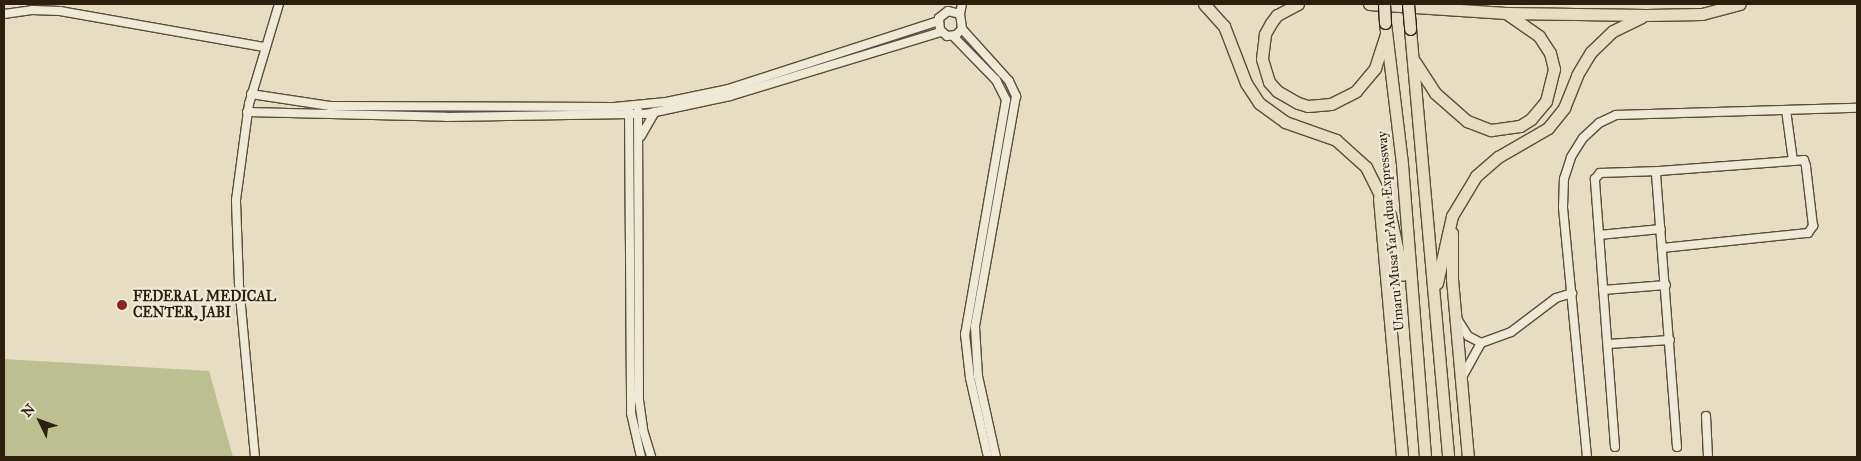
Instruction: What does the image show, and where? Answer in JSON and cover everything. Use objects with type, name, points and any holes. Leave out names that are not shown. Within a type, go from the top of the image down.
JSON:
[{"type":"highway","points":[[1204,4],[1224,26],[1246,84],[1259,103],[1285,122],[1325,134],[1346,146],[1366,167],[1390,216],[1405,284],[1412,300]]},
{"type":"highway","points":[[1298,4],[1277,15],[1271,23],[1265,34],[1262,59],[1269,82],[1277,91],[1298,103],[1308,106],[1331,104],[1356,91],[1375,68],[1386,28]]},
{"type":"highway","points":[[1369,4],[1506,13],[1646,15],[1702,14],[1740,4]]},
{"type":"highway","name":"Umaru Musa Yar'Adua Expressway","points":[[1384,4],[1395,94],[1425,457]]},
{"type":"highway","points":[[1408,4],[1415,60],[1448,457]]},
{"type":"highway","points":[[1415,60],[1434,92],[1467,121],[1491,130],[1520,126],[1531,119],[1546,101],[1554,69],[1550,53],[1539,36],[1506,13]]},
{"type":"highway","points":[[1434,294],[1448,228],[1458,202],[1486,165],[1540,136],[1557,119],[1583,62],[1600,41],[1646,15]]},
{"type":"highway","name":"Umaru Musa Yar'Adua Expressway","points":[[1379,194],[1402,457]]},
{"type":"highway","points":[[1458,202],[1451,235],[1455,316],[1468,457]]},
{"type":"highway","points":[[1446,433],[1455,457]]},
{"type":"highway","points":[[1420,457],[1424,440]]},
{"type":"street","points":[[255,457],[236,226],[236,200],[251,94],[264,47],[280,4]]},
{"type":"street","points":[[962,4],[960,14],[962,29],[1012,86],[1016,102],[984,271],[974,346],[996,457]]},
{"type":"street","points":[[251,94],[310,101],[330,106],[638,105],[728,89],[938,21],[946,8],[960,14]]},
{"type":"street","points":[[4,14],[32,10],[60,11],[264,47]]},
{"type":"street","points":[[938,21],[941,32]]},
{"type":"street","points":[[953,36],[962,29]]},
{"type":"street","points":[[247,112],[286,114],[617,116],[639,114],[730,96],[941,32],[953,36],[1002,87],[1006,100],[975,268],[966,345],[970,378],[988,457]]},
{"type":"street","points":[[857,48],[860,56]]},
{"type":"street","points":[[286,114],[287,99]]},
{"type":"street","points":[[310,101],[310,114]]},
{"type":"street","points":[[629,105],[632,413],[640,457]]},
{"type":"street","points":[[638,105],[640,138],[639,400],[642,430],[651,457]]},
{"type":"street","points":[[1588,457],[1563,207],[1564,179],[1571,156],[1599,123],[1616,116],[1637,113],[1857,108]]},
{"type":"street","points":[[1786,110],[1793,161]]},
{"type":"street","points":[[640,138],[655,112]]},
{"type":"street","points":[[617,116],[626,122],[630,131]]},
{"type":"street","points":[[1001,131],[1011,133]]},
{"type":"street","points":[[1615,447],[1599,235],[1597,174],[1804,160],[1813,226],[1808,233],[1662,248]]},
{"type":"street","points":[[1659,171],[1656,179],[1666,285],[1677,447]]},
{"type":"street","points":[[987,202],[996,205]]},
{"type":"street","points":[[1599,235],[1661,229]]},
{"type":"street","points":[[975,268],[984,271]]},
{"type":"street","points":[[1604,290],[1666,285]]},
{"type":"street","points":[[1461,380],[1466,365],[1481,344],[1511,332],[1556,298],[1572,293]]},
{"type":"street","points":[[1455,316],[1468,336],[1481,344]]},
{"type":"street","points":[[1608,344],[1670,340]]},
{"type":"street","points":[[1706,416],[1708,457]]},
{"type":"green space","points":[[4,359],[209,371],[233,457],[4,457]]},
{"type":"place","name":"FEDERAL MEDICAL CENTER, JABI","points":[[122,305]]}]
